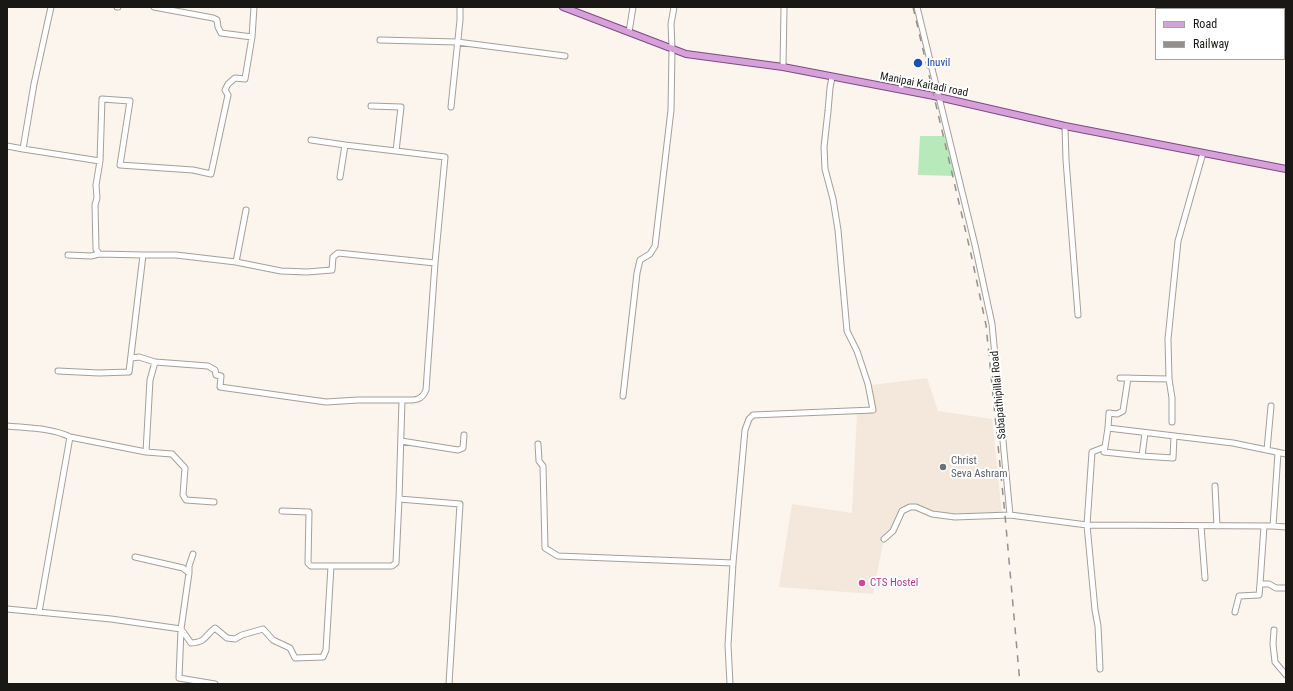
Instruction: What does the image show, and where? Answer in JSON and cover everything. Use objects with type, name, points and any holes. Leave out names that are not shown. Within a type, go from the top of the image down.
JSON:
[{"type":"main road","name":"Manipai Kaitadi road","points":[[567,8],[686,54],[783,67],[938,97],[1065,126],[1286,169]]},
{"type":"street","points":[[23,150],[34,84],[51,7]]},
{"type":"street","points":[[154,7],[213,18],[217,20],[221,33],[252,37]]},
{"type":"street","points":[[99,254],[96,249],[95,205],[98,198],[96,185],[100,161],[102,99],[130,101],[120,165],[193,170],[212,174],[228,95],[225,90],[228,84],[235,78],[245,79],[252,37],[254,7]]},
{"type":"street","points":[[450,107],[460,7]]},
{"type":"street","points":[[629,32],[633,7]]},
{"type":"street","points":[[623,396],[637,273],[640,260],[650,254],[655,246],[671,110],[671,24],[674,7]]},
{"type":"street","points":[[783,67],[784,7]]},
{"type":"street","name":"Sabapathipillai Road","points":[[917,7],[975,246],[992,324],[1010,515]]},
{"type":"street","points":[[380,40],[457,42],[564,56]]},
{"type":"street","points":[[730,684],[728,646],[733,563],[745,430],[749,419],[753,415],[873,410],[868,384],[857,351],[847,331],[838,230],[833,199],[825,169],[824,147],[832,77]]},
{"type":"street","points":[[371,106],[400,107],[396,151]]},
{"type":"street","points":[[1065,126],[1066,160],[1078,315]]},
{"type":"street","points":[[132,358],[139,357],[154,362],[208,366],[215,370],[216,375],[221,376],[220,387],[326,402],[419,399],[424,396],[426,390],[434,263],[445,157],[310,140]]},
{"type":"street","points":[[340,177],[344,145]]},
{"type":"street","points":[[7,146],[23,150],[100,161]]},
{"type":"street","points":[[1172,422],[1168,339],[1178,241],[1203,153]]},
{"type":"street","points":[[236,262],[246,210]]},
{"type":"street","points":[[68,255],[91,256],[99,254],[176,256],[236,262],[281,271],[307,272],[332,270],[333,257],[338,253],[434,263]]},
{"type":"street","points":[[58,371],[99,373],[129,372],[132,358],[143,255]]},
{"type":"street","points":[[146,452],[150,380],[154,362]]},
{"type":"street","points":[[1120,378],[1169,379]]},
{"type":"street","points":[[1128,378],[1123,411],[1117,414],[1109,413],[1104,452],[1173,458],[1174,436]]},
{"type":"street","points":[[282,511],[308,512],[308,563],[311,566],[392,566],[396,563],[402,400]]},
{"type":"street","points":[[1267,450],[1271,406]]},
{"type":"street","points":[[7,426],[51,431],[70,437],[146,452],[172,454],[185,468],[182,495],[186,500],[214,502]]},
{"type":"street","points":[[1108,428],[1232,443],[1286,454]]},
{"type":"street","points":[[1142,456],[1145,433]]},
{"type":"street","points":[[401,441],[458,450],[463,448],[464,435]]},
{"type":"street","points":[[39,612],[70,437]]},
{"type":"street","points":[[538,444],[539,461],[542,466],[545,548],[558,556],[733,563]]},
{"type":"street","points":[[1100,670],[1098,626],[1095,610],[1087,525],[1092,452],[1105,447]]},
{"type":"street","points":[[1273,526],[1278,453]]},
{"type":"street","points":[[1215,486],[1217,526]]},
{"type":"street","points":[[399,499],[460,504],[450,684]]},
{"type":"street","points":[[884,538],[893,531],[902,510],[910,506],[932,514],[955,517],[1010,515],[1087,525],[1273,526],[1286,528]]},
{"type":"street","points":[[1201,526],[1205,578]]},
{"type":"street","points":[[1235,612],[1239,596],[1259,595],[1264,526]]},
{"type":"street","points":[[192,554],[189,566],[181,629],[179,678],[215,684]]},
{"type":"street","points":[[135,557],[183,568],[189,573]]},
{"type":"street","points":[[7,609],[111,619],[181,629],[191,643],[204,640],[208,633],[215,628],[227,638],[235,639],[242,635],[263,629],[273,640],[290,648],[295,658],[323,657],[326,650],[331,566]]},
{"type":"street","points":[[1260,584],[1269,584],[1276,588],[1286,588]]},
{"type":"street","points":[[1274,630],[1273,644],[1275,662],[1286,675]]},
{"type":"shaded area","points":[[927,378],[938,411],[992,419],[1002,514],[955,516],[932,513],[917,506],[901,510],[892,530],[884,538],[873,594],[779,587],[792,504],[852,513],[857,413],[875,412],[872,385]]},
{"type":"green space","points":[[920,136],[946,136],[955,176],[918,175]]},
{"type":"railway","points":[[913,7],[971,254],[986,325],[1020,684]]},
{"type":"place","name":"Inuvil","points":[[918,63]]},
{"type":"place","name":"Christ Seva Ashram","points":[[943,467]]},
{"type":"place","name":"CTS Hostel","points":[[862,583]]}]
